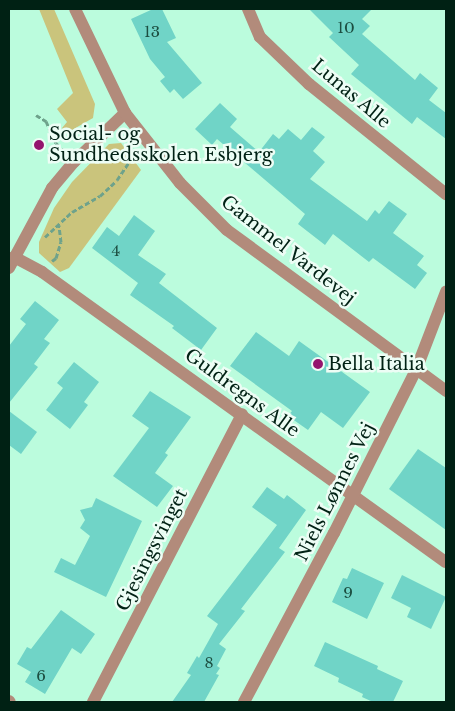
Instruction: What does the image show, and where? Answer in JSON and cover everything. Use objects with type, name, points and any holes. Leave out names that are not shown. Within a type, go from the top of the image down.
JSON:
[{"type":"street","name":"Gammel Vardevej","points":[[75,9],[125,113],[180,183],[227,230],[446,391]]},
{"type":"street","name":"Lunas Alle","points":[[248,9],[260,37],[309,84],[446,194]]},
{"type":"street","points":[[12,263],[52,188],[74,162],[125,113]]},
{"type":"street","name":"Guldregns Alle","points":[[12,263],[42,272],[446,562]]},
{"type":"street","name":"Niels Lønnes Vej","points":[[244,702],[354,495],[416,370],[446,292]]},
{"type":"street","name":"Gjesingsvinget","points":[[93,702],[242,414]]},
{"type":"path","points":[[36,115],[46,121],[56,143],[74,162]]},
{"type":"path","points":[[43,238],[72,212],[100,196],[117,180],[130,161],[154,149]]},
{"type":"path","points":[[42,272],[56,258],[61,242],[59,224]]},
{"type":"shaded area","points":[[39,9],[54,9],[95,104],[93,118],[65,134],[62,128],[67,122],[57,109],[73,93]]},
{"type":"shaded area","points":[[121,143],[141,170],[69,268],[60,272],[39,253],[39,242],[54,208],[72,182],[109,144]]},
{"type":"building","points":[[153,9],[162,9],[176,38],[167,42],[202,83],[183,99],[174,89],[170,93],[160,81],[165,77],[150,59],[131,19]]},
{"type":"building","points":[[309,9],[372,9],[362,19],[370,26],[362,34],[415,80],[420,73],[438,88],[429,100],[446,113],[446,139],[417,117],[412,124],[351,74],[359,65],[329,37],[333,33]]},
{"type":"building","points":[[220,103],[237,119],[230,127],[259,152],[273,134],[279,139],[288,129],[301,140],[312,127],[325,137],[313,151],[325,162],[310,179],[367,221],[375,210],[379,214],[389,201],[407,214],[393,233],[424,256],[417,265],[427,273],[415,289],[373,258],[369,262],[333,234],[325,245],[298,224],[305,214],[217,139],[212,145],[195,129]]},
{"type":"building","points":[[134,215],[155,231],[138,255],[166,274],[159,283],[217,328],[201,350],[172,328],[174,326],[130,295],[138,283],[92,248],[107,227],[119,236]]},
{"type":"building","points":[[35,301],[59,320],[44,339],[50,343],[34,364],[38,367],[9,403],[9,346],[26,324],[20,319]]},
{"type":"building","points":[[256,332],[289,356],[299,341],[370,392],[343,428],[321,412],[308,430],[288,416],[292,411],[230,366]]},
{"type":"building","points":[[74,362],[99,382],[84,402],[88,405],[70,429],[46,410],[63,388],[57,383]]},
{"type":"building","points":[[150,391],[191,417],[165,453],[168,455],[155,473],[173,486],[157,507],[113,476],[149,428],[132,416]]},
{"type":"building","points":[[9,411],[37,432],[21,454],[9,445]]},
{"type":"building","points":[[418,449],[446,468],[446,530],[389,489]]},
{"type":"building","points":[[267,487],[284,499],[287,495],[306,510],[279,548],[285,552],[241,609],[245,611],[219,644],[226,649],[217,666],[220,668],[216,674],[219,675],[204,702],[172,702],[191,675],[187,673],[197,656],[199,658],[218,624],[207,616],[277,525],[252,507]]},
{"type":"building","points":[[96,498],[142,521],[106,597],[54,572],[61,558],[75,565],[90,536],[80,528],[85,520],[80,510],[92,507]]},
{"type":"building","points":[[352,568],[384,583],[367,619],[332,602],[343,578],[347,579]]},
{"type":"building","points":[[402,575],[446,597],[431,629],[407,617],[411,608],[391,598]]},
{"type":"building","points":[[61,610],[95,634],[81,654],[72,648],[45,694],[25,682],[31,672],[17,664],[27,647],[31,649]]},
{"type":"building","points":[[325,642],[378,666],[377,669],[403,681],[393,702],[373,702],[362,697],[363,694],[338,682],[339,678],[314,666]]},
{"type":"place","name":"Social- og Sundhedsskolen Esbjerg","points":[[39,145]]},
{"type":"place","name":"Bella Italia","points":[[318,364]]}]
